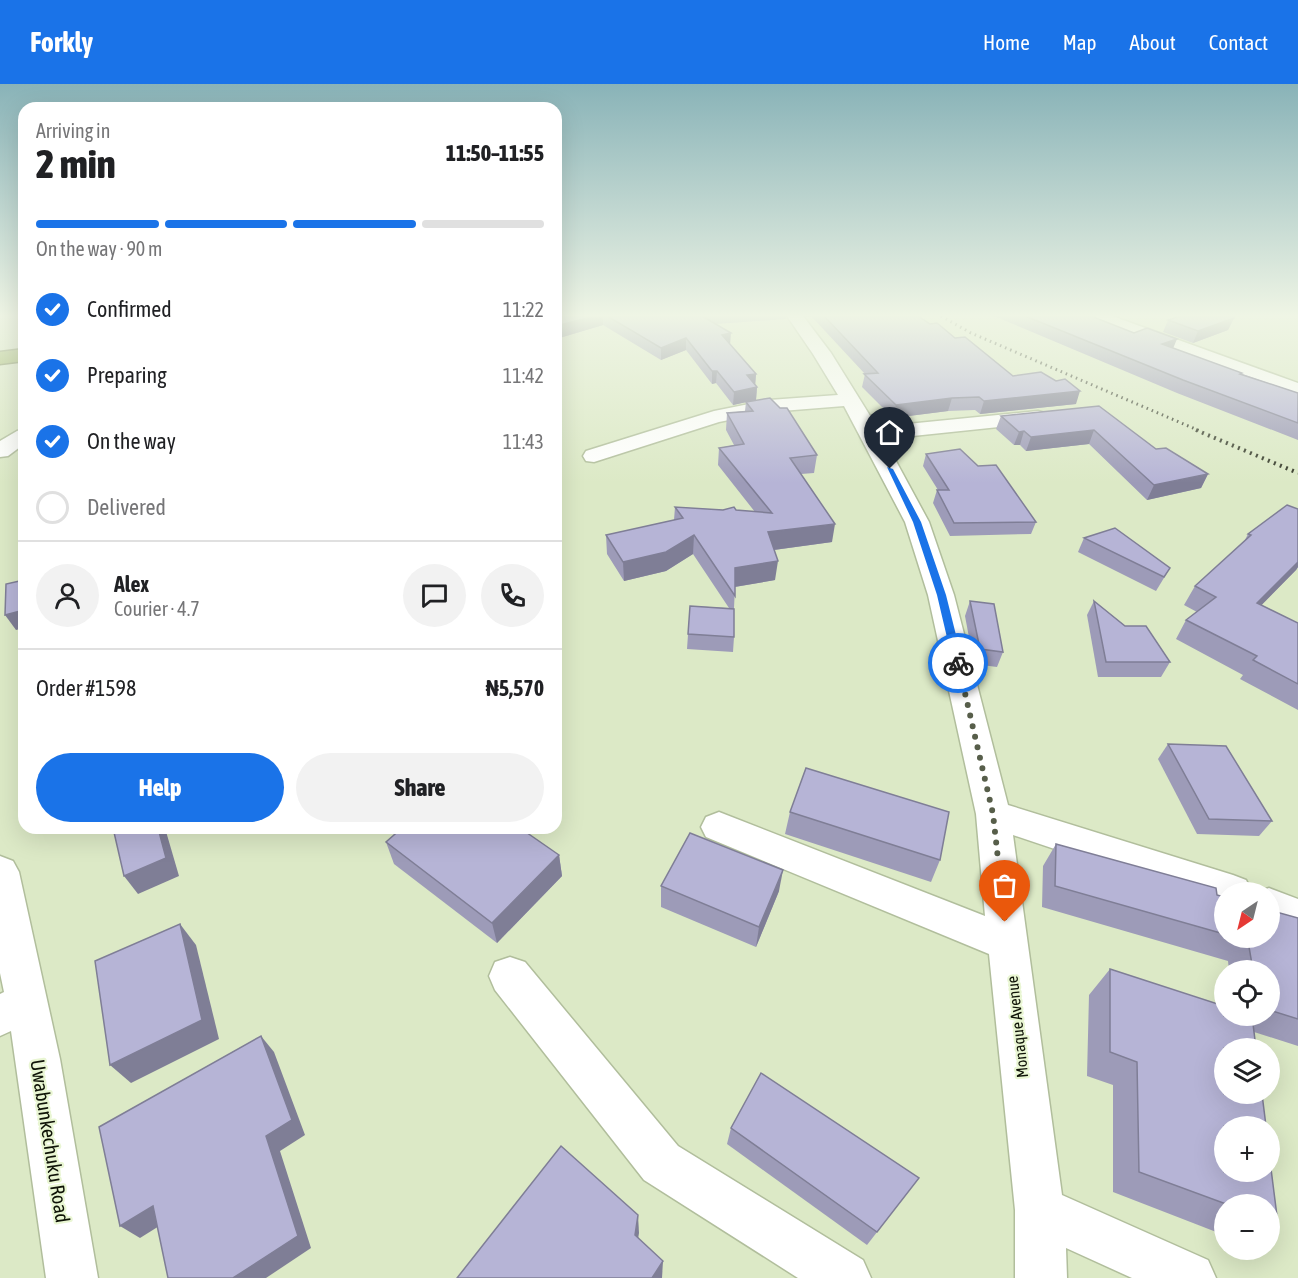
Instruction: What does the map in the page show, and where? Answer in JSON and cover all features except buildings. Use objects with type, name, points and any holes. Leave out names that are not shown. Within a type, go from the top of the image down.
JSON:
[{"type":"street","name":"Monaque Avenue","points":[[832,372],[871,434],[917,522],[938,585],[993,814],[1040,1210],[1041,1278]]},
{"type":"street","points":[[1251,372],[1298,389]]},
{"type":"street","points":[[594,456],[714,417],[770,406],[851,400]]},
{"type":"street","points":[[871,434],[1058,415]]},
{"type":"street","points":[[0,451],[18,439]]},
{"type":"street","points":[[993,814],[1214,886]]},
{"type":"street","points":[[719,827],[1008,943]]},
{"type":"street","name":"Uwabunkechuku Road","points":[[0,872],[13,1009],[38,1059],[72,1278]]},
{"type":"street","points":[[1280,910],[1298,916]]},
{"type":"street","points":[[510,976],[662,1163],[845,1278]]},
{"type":"street","points":[[1040,1210],[1190,1278]]},
{"type":"railway","points":[[1061,372],[1200,431]]},
{"type":"railway","points":[[1196,430],[1298,473]]},
{"type":"way so far","points":[[958,663],[993,814],[1005,922]]},
{"type":"route","points":[[890,469],[917,522],[941,595],[958,663]]}]
